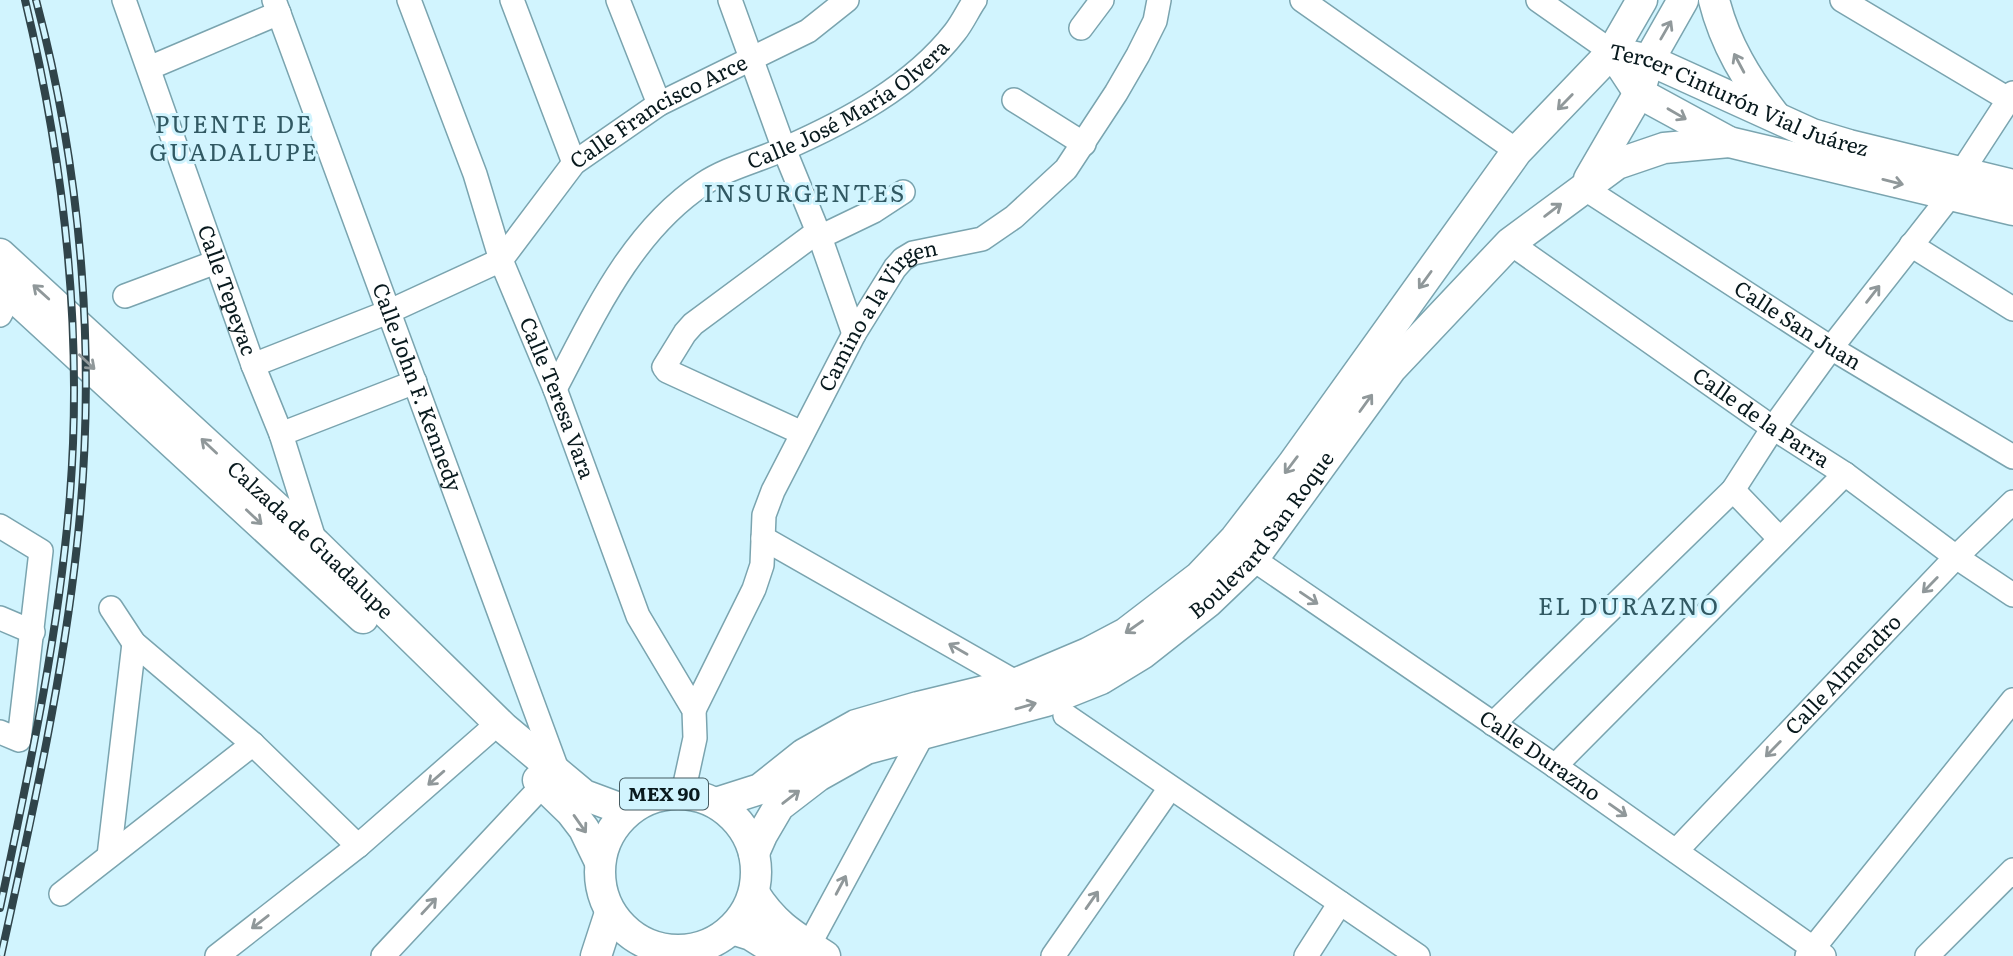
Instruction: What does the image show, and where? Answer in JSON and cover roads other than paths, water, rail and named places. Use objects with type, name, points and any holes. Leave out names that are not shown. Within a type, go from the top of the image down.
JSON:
[{"type":"main road","name":"Boulevard San Roque","points":[[716,803],[760,789],[804,754],[856,725],[1017,683],[1088,653],[1126,633],[1199,577],[1235,538],[1292,465],[1517,151],[1612,52],[1642,0]]},
{"type":"main road","name":"Boulevard San Roque","points":[[754,853],[779,806],[818,776],[866,749],[1046,701],[1101,679],[1142,654],[1208,603],[1253,559],[1391,369],[1510,243],[1584,188],[1639,93],[1649,60],[1683,0]]},
{"type":"main road","points":[[1714,0],[1740,68],[1777,119]]},
{"type":"main road","name":"Tercer Cinturón Vial Juárez","points":[[1612,52],[1649,60],[1777,119],[1956,185],[2013,210]]},
{"type":"main road","name":"Tercer Cinturón Vial Juárez","points":[[1612,52],[1639,93],[1729,142],[1956,185],[2013,185]]},
{"type":"main road","points":[[1584,188],[1617,164],[1644,154],[1689,144],[1729,142]]},
{"type":"main road","name":"Calzada de Guadalupe","points":[[0,254],[316,544],[504,728],[551,781],[584,829],[599,860]]},
{"type":"main road","name":"Calzada de Guadalupe","points":[[4,298],[325,583],[487,733],[551,781],[626,811]]},
{"type":"main road","name":"MEX 90","points":[[683,793],[716,803],[733,816],[746,833],[754,853],[754,893],[745,912],[732,929],[713,942],[691,949],[643,950],[610,913],[600,887],[599,860],[608,833],[626,811],[643,800],[663,794],[683,793]]},
{"type":"main road","points":[[754,893],[767,914],[806,953]]},
{"type":"main road","points":[[596,956],[610,913]]},
{"type":"main road","points":[[732,929],[806,953]]},
{"type":"street","name":"Calle Tepeyac","points":[[124,0],[253,365],[281,434],[316,544],[325,583]]},
{"type":"street","name":"Calle Teresa Vara","points":[[409,0],[475,174],[501,260],[555,389],[638,616],[694,710]]},
{"type":"street","points":[[512,0],[574,163]]},
{"type":"street","points":[[618,0],[659,104]]},
{"type":"street","points":[[730,0],[854,334]]},
{"type":"street","name":"Calle Francisco Arce","points":[[501,260],[574,163],[659,104],[808,31],[846,0]]},
{"type":"street","name":"Calle José María Olvera","points":[[555,389],[621,268],[674,208],[702,185],[725,171],[784,149],[856,113],[896,88],[928,61],[955,32],[975,0]]},
{"type":"street","points":[[1081,28],[1102,0]]},
{"type":"street","name":"Camino a la Virgen","points":[[694,710],[754,589],[762,565],[764,515],[773,491],[854,334],[886,281],[903,259],[924,250],[982,239],[1014,217],[1066,169],[1138,55],[1155,21],[1159,0]]},
{"type":"street","points":[[1302,0],[1517,151]]},
{"type":"street","points":[[1538,0],[1612,52]]},
{"type":"street","points":[[1493,724],[1733,490],[1773,428],[1831,348],[1956,185],[2011,96],[1842,0]]},
{"type":"street","points":[[149,68],[277,7]]},
{"type":"street","name":"Calle John F. Kennedy","points":[[277,7],[415,382],[551,781]]},
{"type":"street","points":[[1014,100],[1084,144]]},
{"type":"street","name":"Calle San Juan","points":[[1584,188],[1831,348],[2013,457]]},
{"type":"street","points":[[802,433],[667,371],[664,367],[693,324],[819,234],[874,211],[903,192]]},
{"type":"street","name":"Calle de la Parra","points":[[1510,243],[1773,428],[1845,474],[1956,557],[2013,595]]},
{"type":"street","points":[[1912,244],[2013,309]]},
{"type":"street","points":[[253,365],[388,312],[501,260]]},
{"type":"street","points":[[125,296],[216,262]]},
{"type":"street","points":[[281,434],[415,382]]},
{"type":"street","points":[[1555,766],[1845,474]]},
{"type":"street","points":[[1733,490],[1780,539]]},
{"type":"street","name":"Calle Almendro","points":[[1676,851],[1956,557],[2013,502]]},
{"type":"street","points":[[0,526],[41,551],[33,632],[10,736]]},
{"type":"street","points":[[763,538],[1017,683]]},
{"type":"street","name":"Calle Durazno","points":[[1253,559],[1555,766],[1814,953]]},
{"type":"street","points":[[111,608],[134,643],[253,744],[358,846]]},
{"type":"street","points":[[0,618],[33,632]]},
{"type":"street","points":[[109,856],[134,643]]},
{"type":"street","points":[[1814,953],[2013,700]]},
{"type":"street","points":[[683,793],[695,738],[694,710]]},
{"type":"street","points":[[1065,715],[1418,956]]},
{"type":"street","points":[[806,953],[924,732]]},
{"type":"street","points":[[217,956],[358,846],[487,733]]},
{"type":"street","points":[[61,894],[253,744]]},
{"type":"street","points":[[383,956],[551,781]]},
{"type":"street","points":[[1053,956],[1170,788]]},
{"type":"street","points":[[1927,956],[2013,870]]},
{"type":"street","points":[[1306,956],[1340,903]]},
{"type":"railway","points":[[0,908],[51,651],[65,547],[73,432],[74,370],[67,246],[50,122],[25,0]]},
{"type":"railway","points":[[1,956],[45,752],[63,649],[77,545],[86,408],[82,271],[75,202],[65,134],[36,0]]},
{"type":"district","name":"PUENTE DE GUADALUPE","points":[[234,139]]},
{"type":"district","name":"INSURGENTES","points":[[805,194]]},
{"type":"district","name":"EL DURAZNO","points":[[1629,607]]}]
